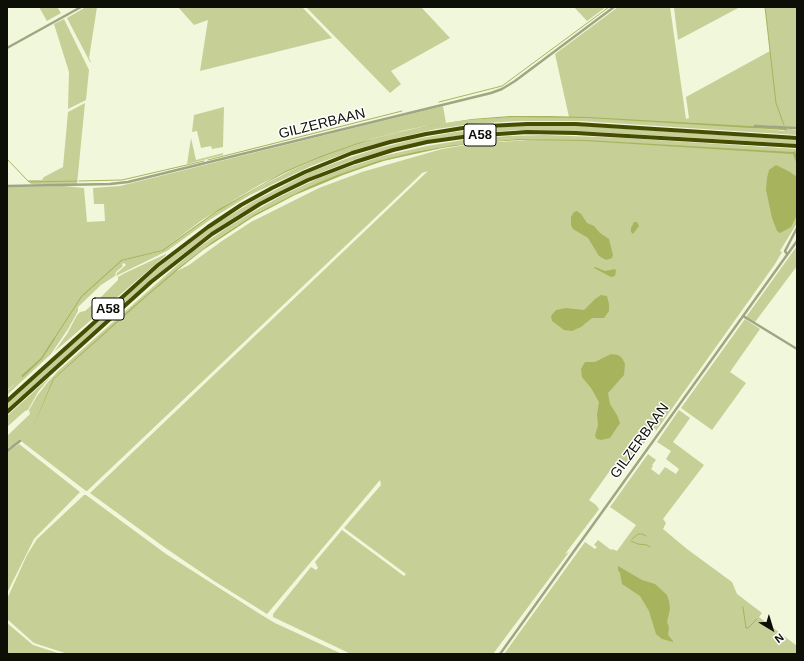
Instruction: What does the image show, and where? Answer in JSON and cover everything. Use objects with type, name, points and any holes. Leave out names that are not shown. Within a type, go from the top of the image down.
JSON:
[{"type":"highway","name":"A58","points":[[7,400],[158,266],[208,226],[241,205],[272,188],[305,172],[352,153],[390,142],[426,134],[469,127],[527,124],[576,124],[797,138]]},
{"type":"highway","name":"A58","points":[[7,412],[151,282],[212,234],[260,204],[281,193],[308,180],[355,162],[393,150],[428,142],[470,136],[527,132],[576,132],[797,146]]},
{"type":"street","points":[[7,48],[81,7]]},
{"type":"street","name":"GILZERBAAN","points":[[7,186],[105,184],[128,182],[491,93],[502,89],[517,79],[614,7]]},
{"type":"street","points":[[755,126],[797,128]]},
{"type":"street","points":[[787,254],[785,251],[797,228]]},
{"type":"street","name":"GILZERBAAN","points":[[500,654],[797,241]]},
{"type":"street","points":[[743,316],[797,349]]},
{"type":"street","points":[[7,451],[20,441]]},
{"type":"shaded area","points":[[39,7],[57,7],[61,13],[47,21]]},
{"type":"shaded area","points":[[86,7],[97,7],[89,58],[91,62],[67,18]]},
{"type":"shaded area","points":[[178,7],[302,7],[332,38],[200,71],[208,20],[194,25]]},
{"type":"shaded area","points":[[306,7],[421,7],[450,38],[391,71],[401,84],[390,93]]},
{"type":"shaded area","points":[[574,7],[606,7],[587,21]]},
{"type":"shaded area","points":[[618,7],[670,7],[686,119],[689,118],[686,97],[770,51],[765,7],[797,7],[797,127],[754,125],[754,128],[787,131],[786,128],[797,130],[797,135],[581,121],[518,121],[472,124],[436,129],[357,149],[311,166],[250,195],[211,219],[167,251],[116,276],[117,273],[126,265],[124,263],[122,264],[123,266],[116,272],[115,276],[101,285],[78,307],[78,311],[68,329],[51,354],[7,395],[7,391],[16,383],[7,390],[7,187],[64,186],[84,188],[87,222],[105,221],[104,204],[94,204],[93,188],[120,186],[443,106],[446,123],[435,125],[470,120],[509,117],[569,117],[555,54]],"holes":[[[432,125],[395,133],[340,150],[371,139],[406,130]],[[322,157],[292,170],[223,208],[163,251],[122,261],[82,297],[55,339],[54,338],[81,296],[120,261],[162,250],[202,220],[261,184],[308,162]]]},
{"type":"shaded area","points":[[675,7],[740,7],[678,40]]},
{"type":"shaded area","points":[[64,19],[89,70],[86,100],[68,109],[69,72],[54,24]]},
{"type":"shaded area","points":[[85,103],[77,184],[31,184],[28,180],[42,180],[44,177],[63,167],[68,112]]},
{"type":"shaded area","points":[[224,107],[223,147],[212,149],[211,146],[201,148],[197,131],[192,132],[194,115]]},
{"type":"shaded area","points":[[510,116],[588,117],[786,128],[787,130],[588,118],[513,117],[470,120],[434,125],[395,133],[433,125],[472,119]]},
{"type":"shaded area","points":[[513,126],[581,126],[797,140],[797,144],[597,132],[516,130],[435,139],[356,159],[322,172],[280,191],[241,213],[210,233],[144,286],[7,409],[7,403],[164,263],[215,224],[254,201],[310,172],[376,149],[411,140],[455,132]]},
{"type":"shaded area","points":[[395,133],[324,156],[286,172],[217,212],[163,251],[122,261],[82,297],[42,359],[23,377],[21,376],[41,358],[81,296],[121,260],[162,250],[219,209],[286,171],[321,156],[358,143]]},
{"type":"shaded area","points":[[544,135],[624,138],[797,149],[797,223],[780,251],[782,252],[775,264],[656,431],[655,428],[624,471],[614,465],[589,500],[599,509],[493,654],[351,654],[273,617],[273,614],[311,567],[316,570],[318,568],[315,562],[342,530],[404,576],[406,574],[344,528],[381,485],[380,480],[267,614],[214,581],[164,547],[90,493],[428,171],[422,173],[87,491],[21,441],[10,449],[11,446],[7,449],[7,436],[30,414],[29,410],[37,396],[58,371],[192,252],[228,227],[283,195],[319,178],[383,156],[463,140],[508,136]],"holes":[[[517,139],[542,139],[472,144],[442,149],[362,172],[319,188],[251,222],[189,265],[173,273],[127,313],[178,268],[212,242],[255,214],[306,188],[356,169],[419,151],[454,145]]]},
{"type":"shaded area","points":[[191,138],[196,160],[223,153],[223,155],[187,164]]},
{"type":"shaded area","points":[[517,139],[586,140],[795,151],[797,165],[793,154],[585,141],[521,140],[475,143]]},
{"type":"shaded area","points":[[475,143],[442,148],[383,161],[343,175],[295,195],[253,217],[203,250],[179,269],[54,379],[34,425],[53,379],[178,268],[212,242],[255,214],[306,188],[378,161],[419,151]]},
{"type":"shaded area","points":[[776,165],[797,177],[797,215],[791,227],[780,233],[777,231],[772,218],[766,190],[769,170]]},
{"type":"shaded area","points":[[577,211],[587,223],[594,226],[600,233],[609,239],[613,255],[612,258],[606,260],[599,256],[588,238],[573,229],[571,225],[571,217],[574,212]]},
{"type":"shaded area","points":[[634,222],[637,222],[639,226],[633,234],[631,232],[631,228]]},
{"type":"shaded area","points":[[797,246],[797,266],[755,322],[746,317]]},
{"type":"shaded area","points":[[166,254],[54,352],[67,334],[77,315],[80,312],[85,311],[100,298],[118,280],[118,277]]},
{"type":"shaded area","points":[[595,267],[605,271],[615,269],[615,276],[611,277],[594,268]]},
{"type":"shaded area","points":[[601,295],[607,296],[609,304],[609,311],[604,318],[592,318],[581,327],[572,331],[564,330],[552,321],[551,316],[556,310],[566,308],[584,310]]},
{"type":"shaded area","points":[[745,319],[760,329],[730,372],[746,383],[712,430],[681,408]]},
{"type":"shaded area","points":[[611,354],[618,355],[622,358],[625,364],[624,375],[608,393],[610,404],[620,423],[610,438],[601,440],[597,439],[595,436],[598,425],[597,415],[599,402],[591,388],[582,377],[581,369],[585,362],[595,362]]},
{"type":"shaded area","points":[[51,376],[38,392],[28,410],[7,427],[7,416]]},
{"type":"shaded area","points":[[679,410],[690,418],[673,442],[704,465],[663,519],[666,523],[663,529],[687,549],[732,582],[737,594],[762,613],[759,617],[797,646],[797,654],[504,654],[585,542],[595,549],[597,547],[594,545],[598,540],[611,550],[617,551],[636,525],[610,507],[648,454],[656,460],[651,469],[659,475],[665,467],[676,474],[679,469],[666,459],[671,451],[657,442]]},
{"type":"shaded area","points":[[19,444],[80,492],[34,539],[7,593],[7,452]]},
{"type":"shaded area","points":[[84,495],[166,554],[260,614],[275,623],[342,654],[68,654],[34,643],[7,619],[7,599],[27,555],[37,539]]},
{"type":"shaded area","points":[[618,566],[642,580],[655,584],[667,595],[670,609],[667,622],[669,627],[668,635],[673,642],[662,639],[656,634],[649,611],[640,596],[622,584]]},
{"type":"shaded area","points":[[7,623],[33,645],[61,654],[7,654]]},
{"type":"waterway","points":[[439,102],[502,86],[609,7]]},
{"type":"waterway","points":[[765,7],[776,103],[784,125]]},
{"type":"waterway","points":[[208,160],[402,111]]},
{"type":"waterway","points":[[7,159],[29,182],[77,181]]},
{"type":"waterway","points":[[79,181],[122,180],[204,161]]},
{"type":"waterway","points":[[632,539],[638,534],[646,536]]},
{"type":"waterway","points":[[631,541],[650,547]]},
{"type":"waterway","points":[[743,607],[746,628],[748,628],[757,619]]}]
